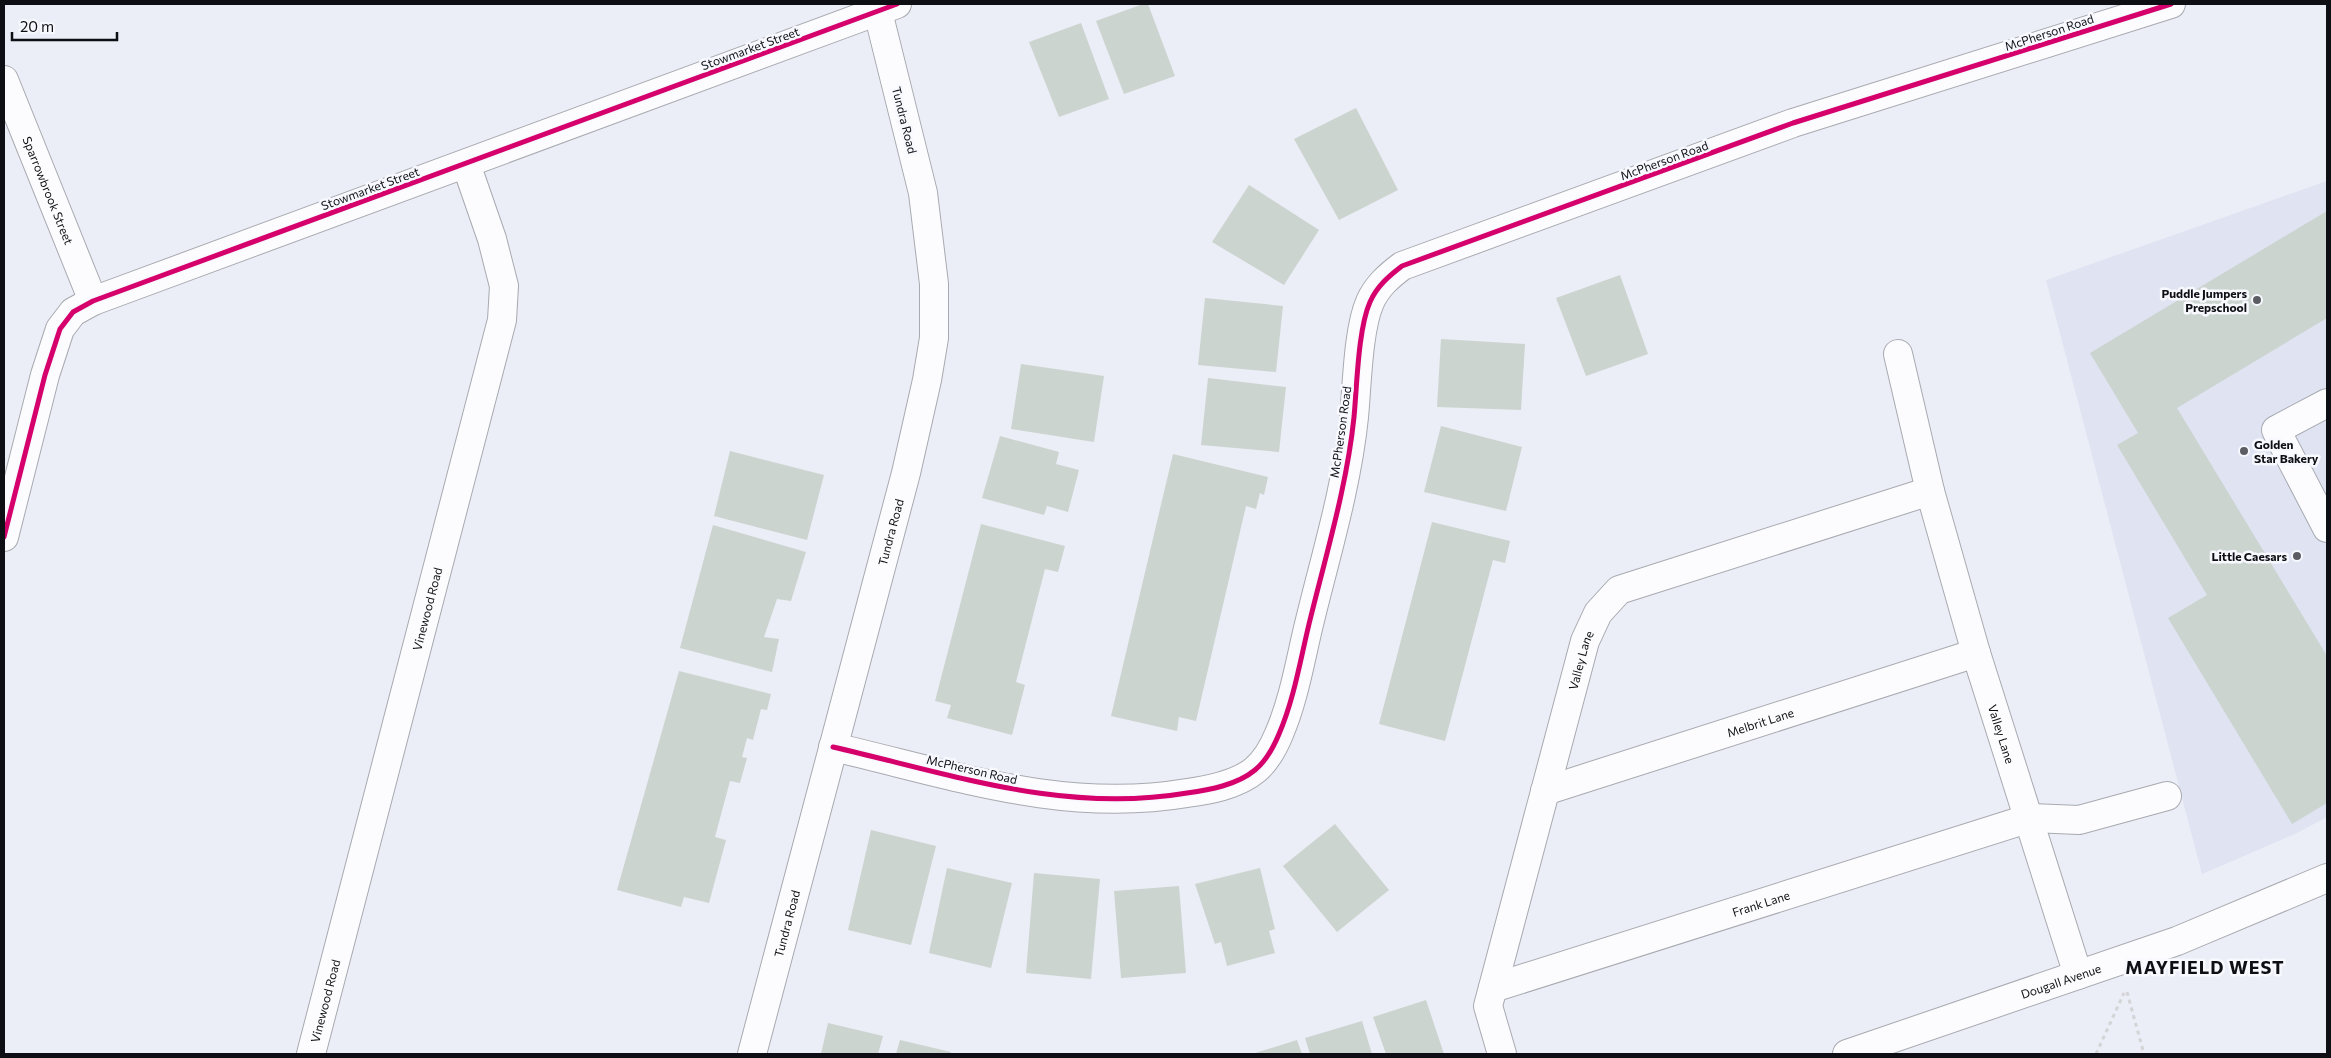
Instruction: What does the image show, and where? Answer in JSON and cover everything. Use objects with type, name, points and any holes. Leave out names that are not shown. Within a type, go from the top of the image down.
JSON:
[{"type":"street","name":"McPherson Road","points":[[833,747],[986,784],[1050,796],[1104,800],[1168,797],[1208,790],[1239,779],[1255,770],[1268,755],[1279,733],[1291,697],[1341,495],[1352,440],[1364,322],[1370,302],[1378,287],[1389,275],[1402,266],[1793,123],[2171,4]]},
{"type":"street","name":"Tundra Road","points":[[752,1054],[906,472],[927,380],[934,338],[934,284],[923,193],[884,6]]},
{"type":"street","name":"Stowmarket Street","points":[[4,537],[45,375],[60,329],[73,312],[92,301],[466,164],[884,6]]},
{"type":"street","name":"Sparrowbrook Street","points":[[4,80],[92,301]]},
{"type":"street","name":"Vinewood Road","points":[[311,1054],[502,320],[504,286],[492,239],[466,164]]},
{"type":"street","name":"Valley Lane","points":[[1898,354],[1930,491],[1976,652],[2030,818],[2078,975]]},
{"type":"street","points":[[2327,403],[2276,430],[2327,528]]},
{"type":"street","name":"Valley Lane","points":[[1502,1054],[1488,1006],[1584,641],[1598,613],[1619,590],[1930,491]]},
{"type":"street","name":"Melbrit Lane","points":[[1545,791],[1976,652]]},
{"type":"street","name":"Frank Lane","points":[[1493,988],[2030,818],[2078,820],[2167,796]]},
{"type":"street","name":"Dougall Avenue","points":[[1847,1054],[2177,941],[2327,878]]},
{"type":"path","points":[[2096,1054],[2126,989],[2144,1054]]},
{"type":"shaded area","points":[[2327,181],[2327,817],[2295,834],[2202,874],[2046,280]]},
{"type":"building","points":[[1143,4],[1148,4],[1175,76],[1124,94],[1096,21]]},
{"type":"building","points":[[1081,23],[1109,99],[1059,117],[1029,42]]},
{"type":"building","points":[[1356,108],[1398,190],[1339,220],[1294,139]]},
{"type":"building","points":[[1249,185],[1319,230],[1284,285],[1212,242]]},
{"type":"building","points":[[2327,211],[2327,318],[2177,408],[2327,656],[2327,803],[2292,824],[2168,618],[2207,595],[2117,445],[2138,433],[2090,353]]},
{"type":"building","points":[[1620,275],[1648,354],[1586,376],[1556,298]]},
{"type":"building","points":[[1205,298],[1283,306],[1276,372],[1198,365]]},
{"type":"building","points":[[1441,339],[1525,344],[1521,410],[1437,407]]},
{"type":"building","points":[[1021,364],[1104,376],[1094,442],[1011,429]]},
{"type":"building","points":[[1208,378],[1286,387],[1279,452],[1201,445]]},
{"type":"building","points":[[1441,426],[1522,447],[1506,511],[1424,492]]},
{"type":"building","points":[[1000,436],[1059,452],[1056,464],[1079,470],[1068,512],[1047,506],[1044,515],[982,498]]},
{"type":"building","points":[[730,451],[824,475],[807,540],[714,516]]},
{"type":"building","points":[[1173,454],[1268,477],[1264,495],[1260,493],[1256,509],[1246,506],[1196,721],[1179,717],[1177,731],[1111,716]]},
{"type":"building","points":[[1432,522],[1510,541],[1505,563],[1493,560],[1445,741],[1379,724]]},
{"type":"building","points":[[981,524],[1065,546],[1058,572],[1045,569],[1016,682],[1025,685],[1012,735],[947,718],[951,705],[935,701]]},
{"type":"building","points":[[713,525],[806,552],[791,601],[777,599],[764,637],[779,639],[772,672],[680,648]]},
{"type":"building","points":[[679,671],[771,694],[767,710],[761,709],[753,740],[747,738],[742,757],[747,758],[740,783],[730,781],[715,837],[726,840],[709,903],[684,897],[681,907],[617,890]]},
{"type":"building","points":[[1335,824],[1389,890],[1337,932],[1283,866]]},
{"type":"building","points":[[871,830],[936,846],[911,945],[848,930]]},
{"type":"building","points":[[947,868],[1012,883],[991,968],[929,953]]},
{"type":"building","points":[[1260,868],[1275,929],[1269,931],[1275,953],[1227,966],[1221,942],[1215,944],[1195,884]]},
{"type":"building","points":[[1034,873],[1100,879],[1091,979],[1026,973]]},
{"type":"building","points":[[1179,886],[1186,973],[1121,978],[1114,891]]},
{"type":"building","points":[[1426,1000],[1444,1054],[1386,1054],[1373,1017]]},
{"type":"building","points":[[1362,1021],[1372,1054],[1310,1054],[1305,1038]]},
{"type":"building","points":[[828,1023],[883,1036],[878,1054],[821,1054]]},
{"type":"building","points":[[900,1040],[951,1052],[950,1054],[896,1054]]},
{"type":"building","points":[[1297,1040],[1302,1054],[1252,1054]]},
{"type":"cycle path","points":[[4,537],[45,375],[60,329],[73,312],[93,301],[897,4]]},
{"type":"cycle path","points":[[833,747],[964,779],[1052,795],[1096,798],[1141,798],[1195,792],[1240,780],[1263,762],[1275,743],[1285,720],[1347,468],[1354,417],[1360,342],[1366,313],[1376,291],[1392,274],[1402,266],[1793,123],[2171,4]]},
{"type":"place","name":"Puddle Jumpers Prepschool","points":[[2257,300]]},
{"type":"place","name":"Golden Star Bakery","points":[[2244,451]]},
{"type":"place","name":"Little Caesars","points":[[2297,556]]},
{"type":"district","name":"MAYFIELD WEST","points":[[2205,967]]}]
